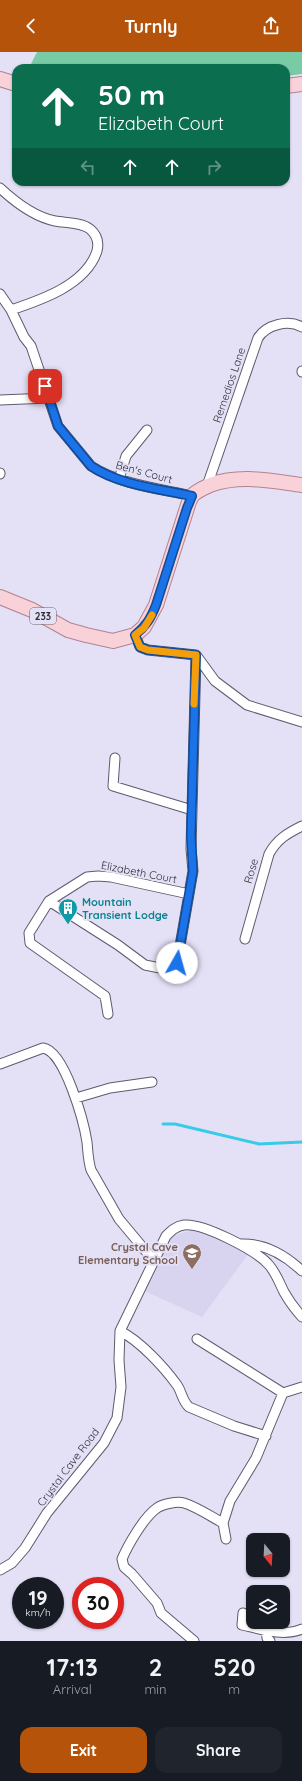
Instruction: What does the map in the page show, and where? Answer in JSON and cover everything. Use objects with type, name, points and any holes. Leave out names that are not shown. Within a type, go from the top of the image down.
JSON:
[{"type":"main road","points":[[0,79],[12,83]]},
{"type":"main road","points":[[290,86],[302,84]]},
{"type":"main road","points":[[135,635],[144,628],[156,605],[192,496],[207,486],[231,480],[255,478],[302,485]]},
{"type":"main road","name":"233","points":[[0,597],[32,610],[68,630],[99,639],[113,641],[135,635]]},
{"type":"street","points":[[0,188],[32,212],[46,219],[71,223],[90,229],[97,239],[98,246],[94,258],[76,280],[31,304],[11,310]]},
{"type":"street","name":"Ben's Court","points":[[0,294],[11,310],[24,337],[31,346],[58,426],[91,466],[118,479],[192,496]]},
{"type":"street","name":"Remedios Lane","points":[[207,486],[258,338],[262,331],[270,327],[283,324],[299,325],[302,327]]},
{"type":"street","points":[[0,400],[49,398]]},
{"type":"street","points":[[118,479],[126,456],[147,430]]},
{"type":"street","points":[[135,635],[140,647],[148,650],[196,655],[215,681],[247,705],[302,722]]},
{"type":"street","name":"Elizabeth Court","points":[[49,901],[87,877],[98,876],[189,894],[193,871],[191,849],[196,655]]},
{"type":"street","points":[[115,758],[114,786],[192,810]]},
{"type":"street","name":"Rose","points":[[245,939],[269,854],[274,845],[281,838],[302,826]]},
{"type":"street","points":[[108,1014],[105,996],[30,943],[28,939],[29,933],[49,901],[118,945],[144,965],[165,969],[174,967],[177,963],[189,894]]},
{"type":"street","points":[[0,1064],[36,1050],[48,1049],[55,1054],[76,1098],[84,1127],[88,1162],[91,1170],[119,1219],[154,1261]]},
{"type":"street","points":[[76,1098],[110,1088],[152,1082]]},
{"type":"street","name":"Crystal Cave Road","points":[[0,1570],[12,1563],[25,1548],[47,1514],[104,1443],[117,1418],[121,1387],[119,1360],[120,1331],[166,1236],[176,1227],[184,1225],[192,1226],[216,1233],[240,1244],[257,1244],[268,1248],[291,1261],[302,1271]]},
{"type":"street","points":[[240,1244],[259,1256],[271,1267],[288,1299],[302,1317]]},
{"type":"street","points":[[120,1331],[141,1345],[152,1357],[177,1385],[189,1407],[234,1426],[266,1436]]},
{"type":"street","points":[[197,1339],[283,1393],[302,1387]]},
{"type":"street","points":[[226,1539],[222,1522],[230,1501],[256,1458],[283,1393]]},
{"type":"street","points":[[194,1641],[161,1613],[157,1603],[124,1567],[122,1559],[144,1523],[157,1508],[163,1505],[183,1502],[222,1522]]},
{"type":"street","points":[[243,1613],[242,1625],[266,1630],[288,1632],[302,1629]]},
{"type":"street","points":[[266,1630],[267,1638],[270,1641]]},
{"type":"shaded area","name":"Crystal Cave Elementary School","points":[[192,1230],[206,1233],[249,1253],[202,1317],[138,1288],[166,1238]]},
{"type":"green space","points":[[37,52],[302,52],[302,74],[290,76],[290,64],[31,64]]},
{"type":"waterway","points":[[163,1124],[175,1124],[259,1144],[302,1142]]},
{"type":"slow traffic","points":[[152,615],[144,628],[135,635],[140,647],[148,650],[196,655],[194,704]]},
{"type":"place","name":"Mountain Transient Lodge","points":[[68,925]]},
{"type":"place","name":"Crystal Cave Elementary School","points":[[192,1270]]},
{"type":"route","points":[[45,386],[58,426],[91,466],[118,479],[192,496],[156,605],[144,628],[135,635],[140,647],[148,650],[196,655],[191,836],[193,871],[177,963]]}]
